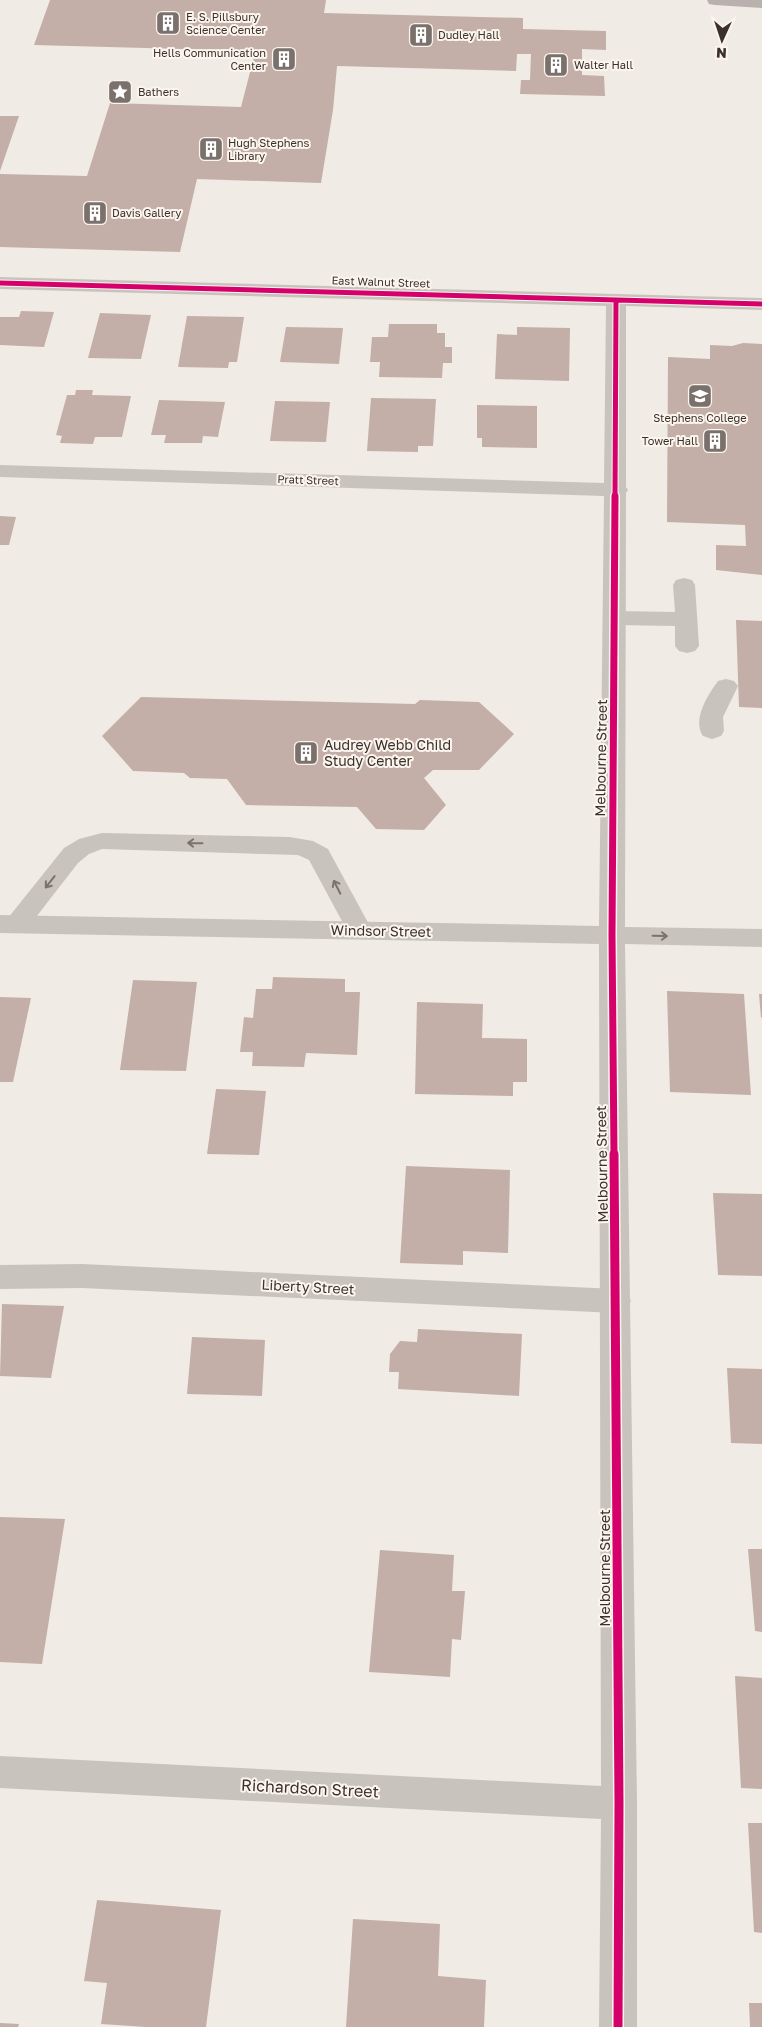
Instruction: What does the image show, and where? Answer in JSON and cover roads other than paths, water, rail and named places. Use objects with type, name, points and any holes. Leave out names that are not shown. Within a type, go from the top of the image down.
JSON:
[{"type":"main road","points":[[715,0],[762,3]]},
{"type":"street","name":"East Walnut Street","points":[[0,283],[762,304]]},
{"type":"street","name":"Melbourne Street","points":[[616,300],[612,935],[619,1803],[618,2027]]},
{"type":"street","name":"Pratt Street","points":[[0,471],[616,490]]},
{"type":"street","points":[[684,585],[687,646]]},
{"type":"street","points":[[615,618],[687,619]]},
{"type":"street","points":[[712,731],[711,717],[726,686]]},
{"type":"street","points":[[9,924],[78,848],[91,843],[270,844],[304,847],[319,855],[359,930]]},
{"type":"street","name":"Windsor Street","points":[[9,924],[762,938]]},
{"type":"street","name":"Liberty Street","points":[[0,1277],[82,1276],[616,1301]]},
{"type":"street","name":"Richardson Street","points":[[0,1772],[619,1803]]},
{"type":"place","name":"E. S. Pillsbury Science Center","points":[[168,23]]},
{"type":"place","name":"Dudley Hall","points":[[421,35]]},
{"type":"place","name":"Hells Communication Center","points":[[284,59]]},
{"type":"place","name":"Walter Hall","points":[[556,65]]},
{"type":"place","name":"Bathers","points":[[120,92]]},
{"type":"place","name":"Hugh Stephens Library","points":[[211,149]]},
{"type":"place","name":"Davis Gallery","points":[[95,213]]},
{"type":"place","name":"Stephens College","points":[[700,396]]},
{"type":"place","name":"Tower Hall","points":[[715,441]]},
{"type":"place","name":"Audrey Webb Child Study Center","points":[[306,753]]}]
